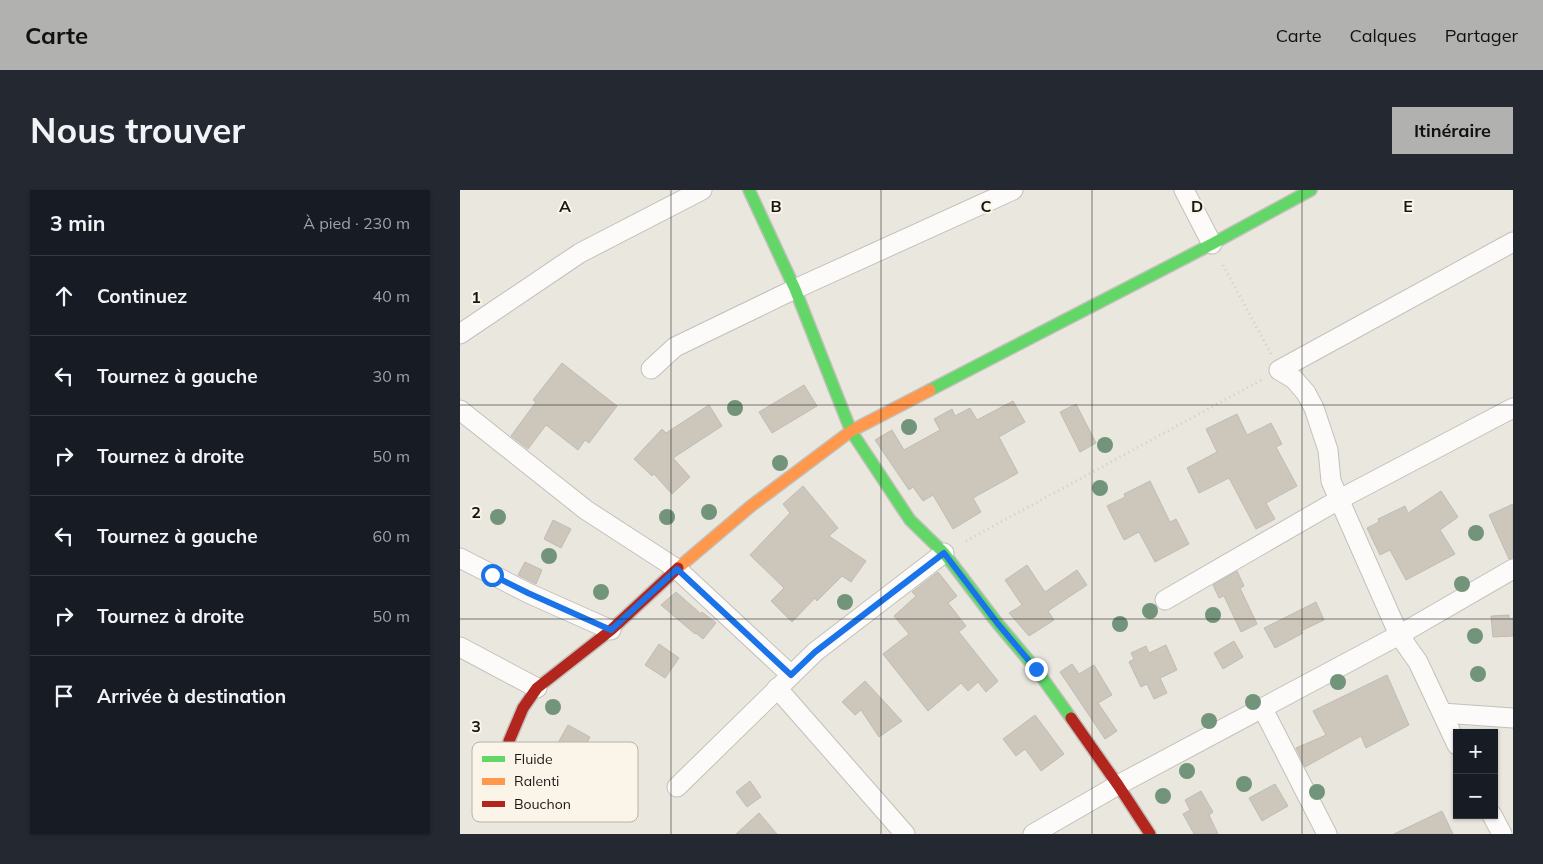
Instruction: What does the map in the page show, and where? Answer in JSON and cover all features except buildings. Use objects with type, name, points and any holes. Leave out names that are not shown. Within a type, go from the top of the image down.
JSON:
[{"type":"street","points":[[460,334],[580,253],[702,190]]},
{"type":"street","points":[[749,190],[795,289],[851,431],[910,520],[944,553],[998,624],[1036,669],[1150,834]]},
{"type":"street","points":[[650,369],[675,347],[795,289],[1013,190]]},
{"type":"street","points":[[1184,190],[1212,244]]},
{"type":"street","points":[[509,741],[523,708],[537,688],[611,630],[677,569],[751,506],[851,431],[1212,244],[1311,190]]},
{"type":"street","points":[[1279,370],[1513,242]]},
{"type":"street","points":[[1279,370],[1294,379],[1306,393],[1314,408],[1328,450],[1331,481],[1399,635],[1418,662],[1453,736]]},
{"type":"street","points":[[1165,600],[1340,499],[1513,408]]},
{"type":"street","points":[[460,410],[586,510],[677,569],[791,675]]},
{"type":"street","points":[[677,786],[815,652],[944,553]]},
{"type":"street","points":[[460,558],[528,593],[611,630]]},
{"type":"street","points":[[1033,834],[1118,786],[1399,635],[1513,569]]},
{"type":"street","points":[[460,647],[537,688]]},
{"type":"street","points":[[778,688],[905,834]]},
{"type":"street","points":[[1263,709],[1327,834]]},
{"type":"street","points":[[1442,713],[1513,718]]},
{"type":"street","points":[[1494,819],[1502,834]]},
{"type":"path","points":[[944,553],[1279,370],[1212,244]]},
{"type":"traffic: fast","points":[[749,190],[795,289],[851,431],[910,520],[944,553],[998,624],[1036,669],[1071,718]]},
{"type":"traffic: fast","points":[[930,390],[1212,244],[1311,190]]},
{"type":"traffic: slow","points":[[678,568],[751,506],[851,431],[930,390]]},
{"type":"traffic: jam","points":[[509,741],[523,708],[537,688],[611,630],[678,568]]},
{"type":"traffic: jam","points":[[1071,718],[1150,834]]},
{"type":"route","points":[[492,575],[611,630],[677,569],[791,675],[815,652],[944,553],[998,624],[1036,669]]}]
